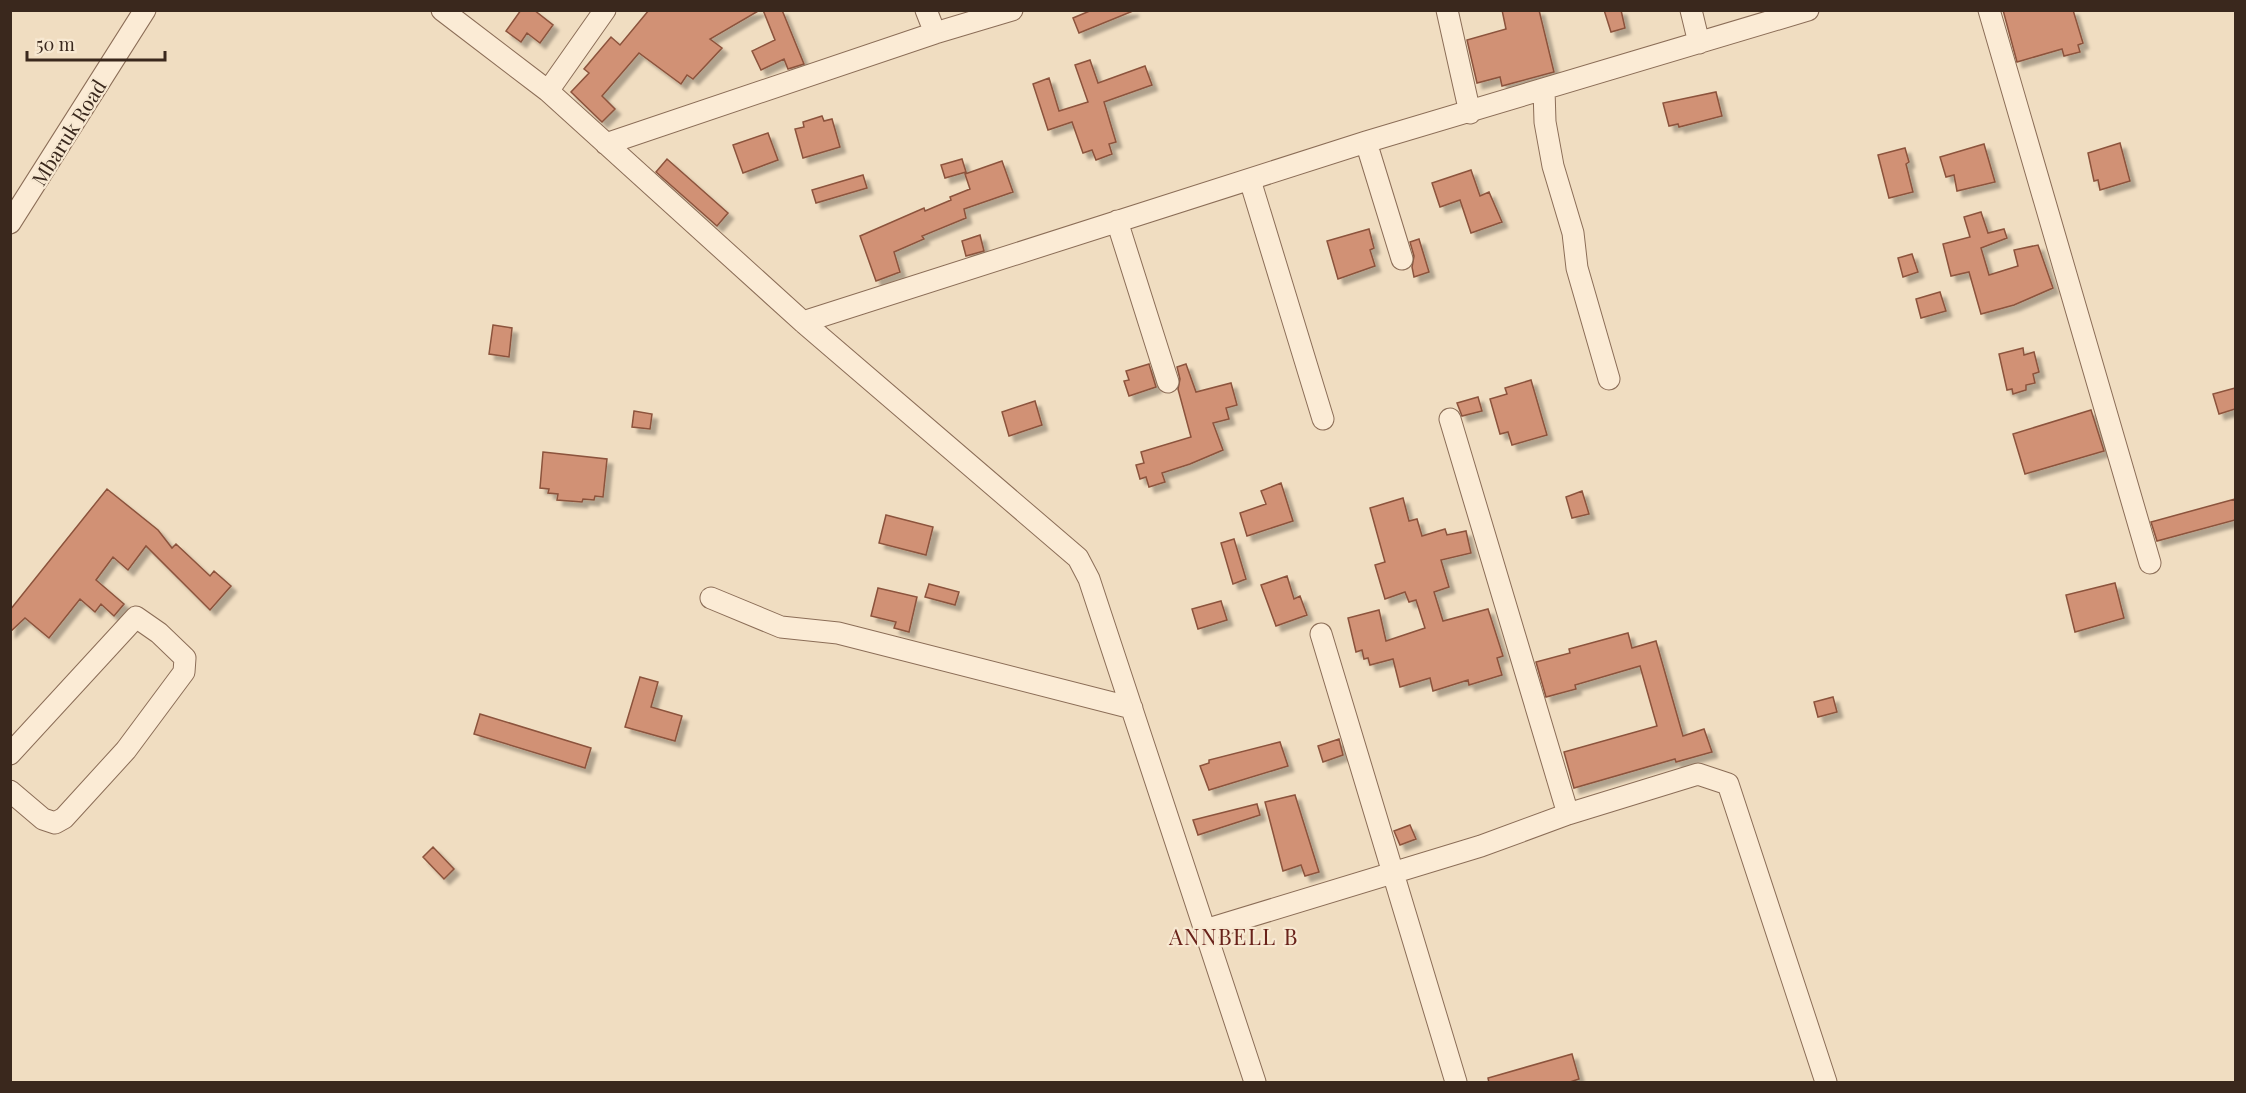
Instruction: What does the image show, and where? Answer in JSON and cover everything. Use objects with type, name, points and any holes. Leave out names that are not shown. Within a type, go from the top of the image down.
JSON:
[{"type":"street","name":"Mbaruk Road","points":[[10,223],[145,10]]},
{"type":"street","points":[[442,10],[548,91],[803,322],[1077,558],[1089,579],[1255,1083]]},
{"type":"street","points":[[548,91],[605,10]]},
{"type":"street","points":[[926,10],[935,33]]},
{"type":"street","points":[[606,144],[935,33],[1012,10]]},
{"type":"street","points":[[1447,10],[1470,113]]},
{"type":"street","points":[[1691,10],[1699,43]]},
{"type":"street","points":[[803,322],[1366,142],[1470,113],[1808,10]]},
{"type":"street","points":[[1989,10],[2150,562]]},
{"type":"street","points":[[1544,89],[1545,122],[1552,166],[1573,233],[1577,268],[1609,379]]},
{"type":"street","points":[[1366,142],[1402,259]]},
{"type":"street","points":[[1250,180],[1323,419]]},
{"type":"street","points":[[1117,221],[1168,382]]},
{"type":"street","points":[[1450,419],[1568,814]]},
{"type":"street","points":[[711,598],[743,609],[781,627],[838,633],[1132,708]]},
{"type":"street","points":[[10,754],[136,617],[159,633],[185,658],[184,672],[126,750],[64,818],[55,823],[43,819],[10,790]]},
{"type":"street","points":[[1321,634],[1456,1083]]},
{"type":"street","points":[[1205,930],[1481,846],[1568,814],[1698,774],[1728,784],[1826,1083]]},
{"type":"building","points":[[521,10],[534,10],[553,25],[540,43],[527,33],[521,42],[506,31]]},
{"type":"building","points":[[649,10],[760,10],[710,39],[722,48],[693,79],[687,75],[681,84],[639,53],[602,96],[615,109],[602,122],[571,92],[589,73],[584,69],[611,37],[620,45]]},
{"type":"building","points":[[763,10],[782,10],[804,64],[788,69],[784,59],[761,70],[752,51],[775,40]]},
{"type":"building","points":[[1092,10],[1133,11],[1079,33],[1073,18]]},
{"type":"building","points":[[1502,10],[1539,10],[1554,72],[1502,86],[1500,77],[1477,83],[1467,40],[1506,29]]},
{"type":"building","points":[[1604,10],[1621,10],[1625,28],[1611,32]]},
{"type":"building","points":[[2003,10],[2073,10],[2083,43],[2078,45],[2080,52],[2064,56],[2062,49],[2017,62]]},
{"type":"building","points":[[1090,60],[1098,83],[1145,66],[1152,85],[1104,102],[1116,142],[1109,144],[1112,154],[1096,160],[1092,150],[1083,153],[1072,122],[1048,130],[1033,84],[1049,78],[1059,111],[1088,102],[1075,65]]},
{"type":"building","points":[[1716,92],[1722,116],[1679,127],[1678,124],[1669,126],[1663,103]]},
{"type":"building","points":[[822,116],[824,121],[832,119],[840,147],[803,158],[795,129],[804,127],[803,122]]},
{"type":"building","points":[[768,133],[778,160],[743,173],[733,145]]},
{"type":"building","points":[[2120,143],[2130,181],[2100,190],[2098,180],[2094,181],[2088,153]]},
{"type":"building","points":[[1984,144],[1995,182],[1957,191],[1954,175],[1946,177],[1940,157]]},
{"type":"building","points":[[1905,148],[1909,162],[1906,164],[1913,192],[1889,198],[1878,155]]},
{"type":"building","points":[[667,159],[728,213],[717,226],[656,172]]},
{"type":"building","points":[[962,159],[966,172],[945,178],[941,165]]},
{"type":"building","points":[[1002,161],[1013,192],[964,209],[966,218],[922,236],[924,239],[894,252],[900,272],[876,281],[860,236],[924,208],[925,211],[951,200],[950,197],[970,189],[965,174]]},
{"type":"building","points":[[1471,170],[1480,196],[1489,192],[1502,222],[1471,233],[1460,200],[1440,207],[1432,183]]},
{"type":"building","points":[[863,175],[867,188],[816,203],[812,190]]},
{"type":"building","points":[[1981,212],[1988,233],[2004,229],[2007,238],[1981,248],[1989,275],[2018,266],[2014,250],[2038,245],[2053,288],[2014,305],[1981,314],[1969,272],[1951,276],[1943,244],[1970,237],[1964,217]]},
{"type":"building","points":[[1369,229],[1374,248],[1370,250],[1375,266],[1338,279],[1327,241]]},
{"type":"building","points":[[980,235],[984,251],[966,256],[962,241]]},
{"type":"building","points":[[1419,239],[1429,272],[1414,277],[1412,267],[1414,256],[1410,242]]},
{"type":"building","points":[[1912,254],[1918,272],[1903,277],[1898,258]]},
{"type":"building","points":[[1940,292],[1946,311],[1921,318],[1916,299]]},
{"type":"building","points":[[493,325],[512,328],[509,357],[489,354]]},
{"type":"building","points":[[2023,348],[2024,355],[2034,352],[2039,372],[2033,374],[2035,383],[2026,385],[2026,390],[2013,394],[2012,389],[2007,390],[1999,354]]},
{"type":"building","points":[[1149,364],[1156,387],[1129,396],[1124,381],[1129,380],[1126,371]]},
{"type":"building","points":[[1186,364],[1196,392],[1231,383],[1237,405],[1226,408],[1229,419],[1213,423],[1223,450],[1162,473],[1165,482],[1149,487],[1146,477],[1140,479],[1136,465],[1144,463],[1141,452],[1191,437],[1178,389],[1180,379],[1177,367]]},
{"type":"building","points":[[1531,380],[1547,435],[1512,445],[1508,432],[1500,434],[1490,399],[1507,394],[1505,388]]},
{"type":"building","points":[[2235,388],[2235,409],[2219,414],[2213,394]]},
{"type":"building","points":[[1478,397],[1482,411],[1462,416],[1457,403]]},
{"type":"building","points":[[1035,401],[1042,425],[1009,436],[1002,412]]},
{"type":"building","points":[[2091,410],[2104,451],[2025,474],[2013,434]]},
{"type":"building","points":[[634,411],[652,414],[650,429],[632,427]]},
{"type":"building","points":[[543,452],[607,459],[603,497],[595,496],[594,500],[583,499],[582,502],[557,500],[558,494],[548,493],[549,489],[540,488]]},
{"type":"building","points":[[1281,483],[1293,521],[1247,536],[1240,513],[1266,504],[1261,491]]},
{"type":"building","points":[[107,489],[158,530],[172,548],[176,544],[210,576],[214,571],[231,586],[210,610],[146,546],[128,570],[113,557],[96,580],[124,604],[114,616],[101,604],[95,612],[80,599],[49,638],[25,618],[10,632],[10,610]]},
{"type":"building","points":[[1582,491],[1589,514],[1572,518],[1566,497]]},
{"type":"building","points":[[1403,498],[1409,521],[1417,519],[1422,536],[1445,529],[1447,535],[1466,531],[1471,553],[1441,560],[1449,587],[1434,592],[1443,621],[1488,609],[1503,656],[1497,658],[1502,675],[1469,685],[1468,680],[1433,691],[1430,678],[1400,687],[1393,659],[1370,665],[1368,658],[1364,659],[1362,650],[1356,652],[1348,618],[1379,610],[1386,641],[1425,628],[1416,600],[1409,602],[1405,592],[1385,599],[1375,565],[1385,562],[1370,508]]},
{"type":"building","points":[[2235,499],[2235,520],[2157,541],[2151,522]]},
{"type":"building","points":[[886,515],[933,527],[926,555],[879,543]]},
{"type":"building","points":[[1234,539],[1246,579],[1233,584],[1221,543]]},
{"type":"building","points":[[1287,576],[1294,599],[1300,596],[1307,615],[1276,626],[1261,585]]},
{"type":"building","points":[[2115,583],[2124,618],[2075,632],[2066,595]]},
{"type":"building","points":[[929,584],[959,592],[955,605],[925,597]]},
{"type":"building","points":[[878,588],[917,597],[909,632],[894,628],[896,622],[871,616]]},
{"type":"building","points":[[1221,601],[1227,620],[1198,629],[1192,609]]},
{"type":"building","points":[[1628,633],[1632,648],[1656,641],[1683,736],[1704,729],[1712,752],[1676,762],[1675,759],[1574,788],[1564,752],[1657,726],[1640,666],[1575,685],[1576,689],[1546,697],[1536,662],[1570,653],[1569,649]]},
{"type":"building","points":[[640,677],[658,682],[651,707],[682,716],[675,741],[625,727]]},
{"type":"building","points":[[1833,697],[1837,712],[1818,717],[1814,702]]},
{"type":"building","points":[[480,714],[591,748],[585,768],[474,734]]},
{"type":"building","points":[[1339,739],[1343,755],[1323,762],[1318,746]]},
{"type":"building","points":[[1280,742],[1288,766],[1209,790],[1200,766],[1209,763],[1209,760]]},
{"type":"building","points":[[1295,795],[1319,872],[1305,876],[1301,865],[1283,871],[1265,802]]},
{"type":"building","points":[[1257,804],[1260,815],[1198,835],[1193,820]]},
{"type":"building","points":[[1410,825],[1416,839],[1400,845],[1394,831]]},
{"type":"building","points":[[433,847],[454,869],[444,879],[423,857]]},
{"type":"building","points":[[1572,1054],[1579,1079],[1567,1083],[1489,1083],[1488,1078]]},
{"type":"district","name":"ANNBELL B","points":[[1234,936]]}]
